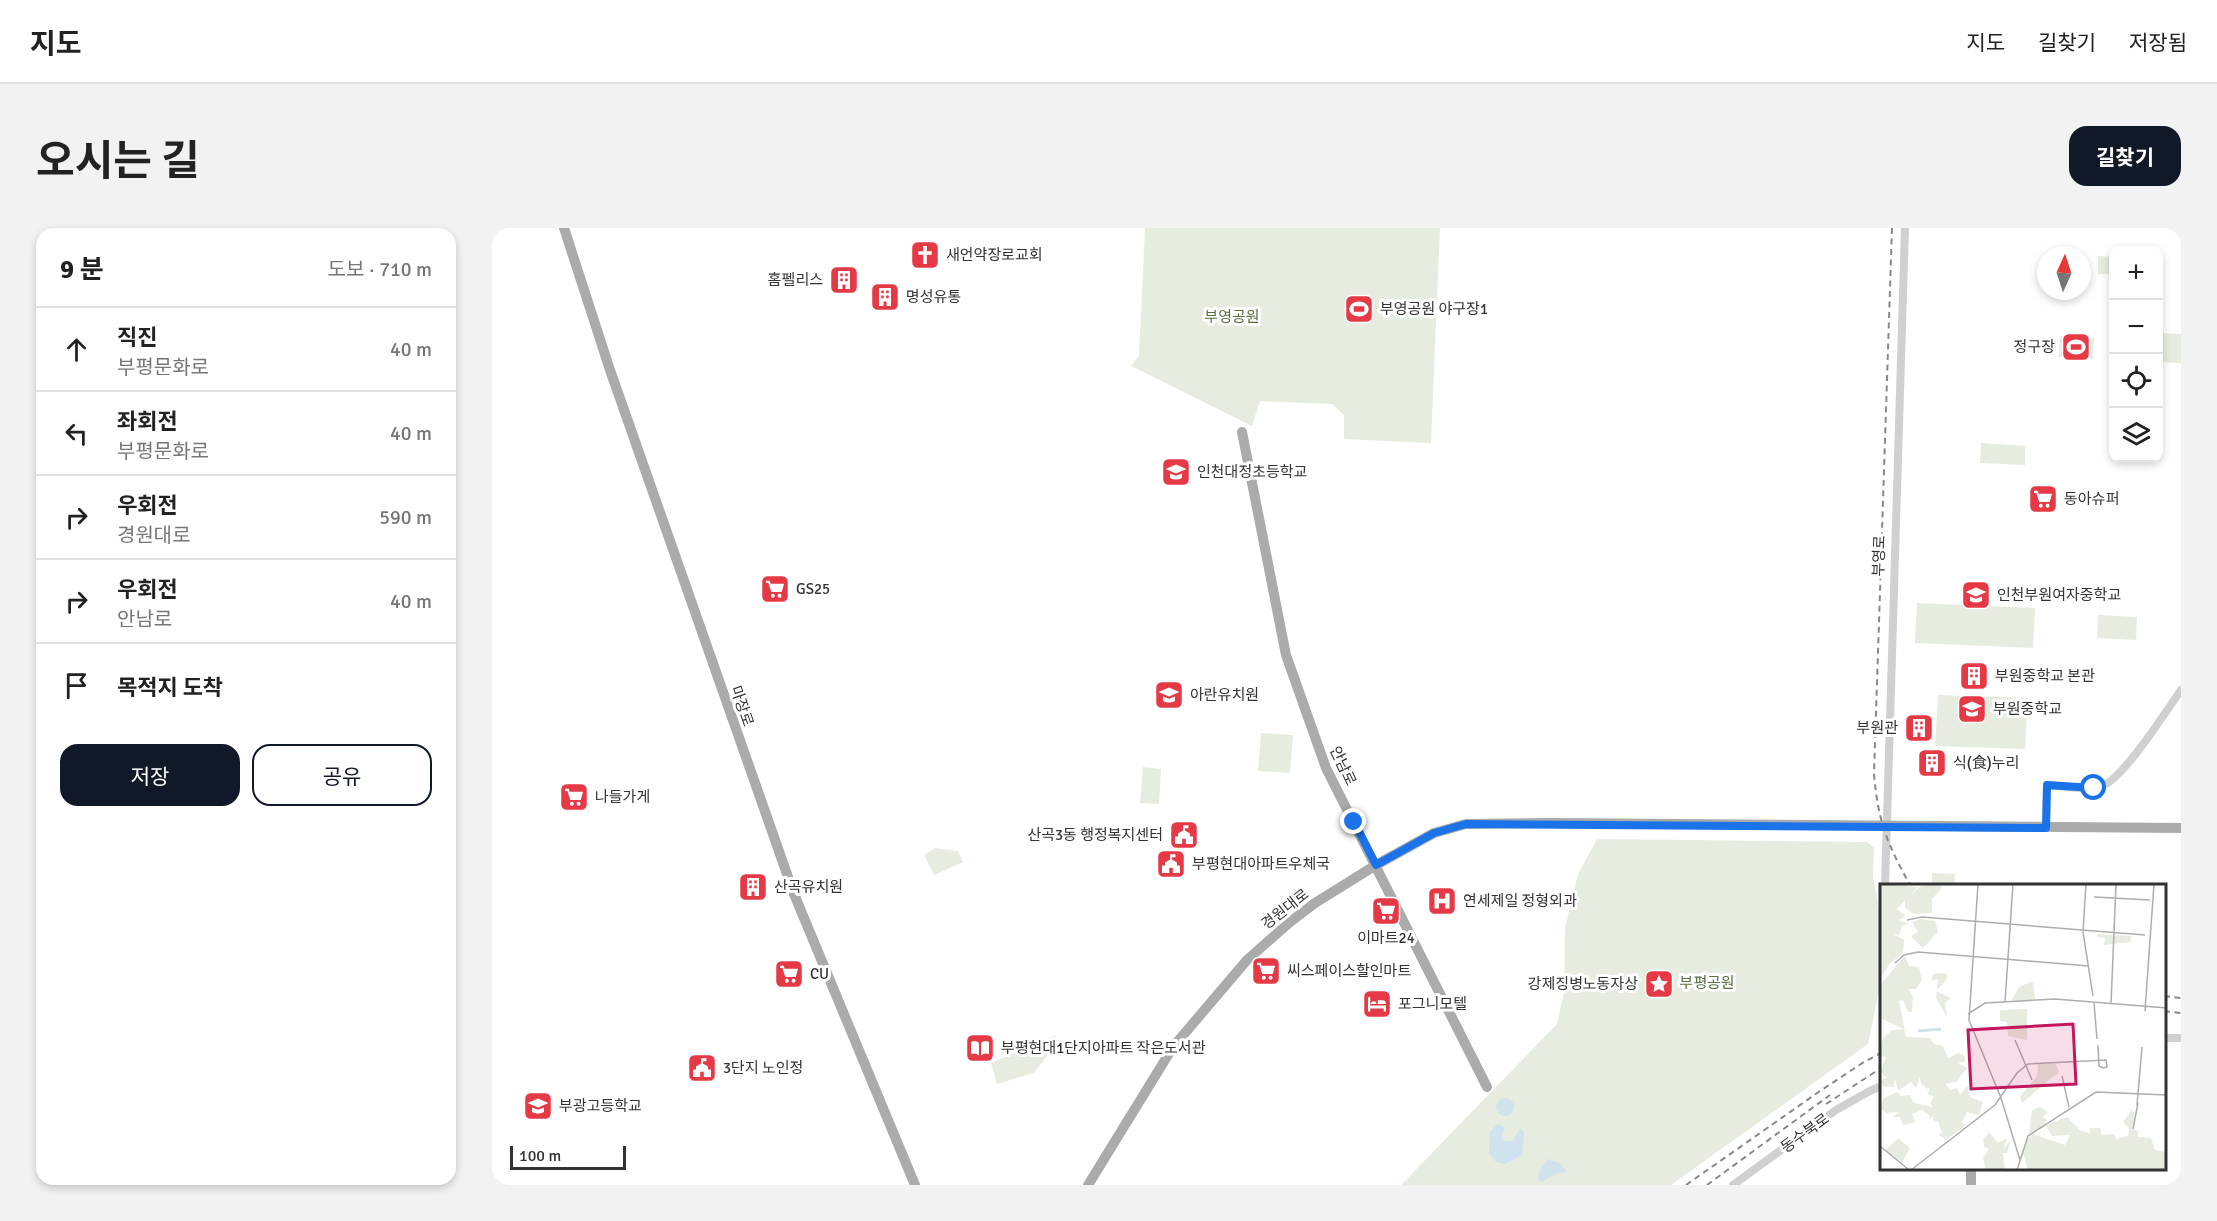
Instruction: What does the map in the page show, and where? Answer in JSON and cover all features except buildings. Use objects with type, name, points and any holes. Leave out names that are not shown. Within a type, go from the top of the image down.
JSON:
[{"type":"main road","name":"마장로","points":[[564,228],[618,391],[790,883],[915,1185]]},
{"type":"main road","name":"안남로","points":[[1242,432],[1286,655],[1326,768],[1487,1087]]},
{"type":"main road","name":"경원대로","points":[[1088,1185],[1173,1047],[1247,960],[1307,910],[1376,865],[1434,833],[1466,824],[2181,828]]},
{"type":"street","name":"부영로","points":[[1885,884],[1905,228]]},
{"type":"street","points":[[2046,828],[2047,785],[2094,788],[2108,784],[2121,771],[2181,690]]},
{"type":"street","name":"동수북로","points":[[1733,1185],[1836,1110],[1880,1087]]},
{"type":"green space","name":"부영공원","points":[[1145,228],[1440,228],[1431,443],[1344,439],[1344,415],[1332,404],[1260,401],[1252,426],[1131,366],[1139,356]]},
{"type":"green space","points":[[2098,256],[2109,257],[2109,274],[2098,274]]},
{"type":"green space","points":[[2163,333],[2181,334],[2181,363],[2163,362]]},
{"type":"green space","name":"정구장","points":[[2060,336],[2094,338],[2093,359],[2059,357]]},
{"type":"green space","points":[[1981,443],[2025,446],[2025,465],[1980,463]]},
{"type":"green space","points":[[1917,603],[2035,608],[2033,648],[1915,643]]},
{"type":"green space","points":[[2098,615],[2137,617],[2136,640],[2097,638]]},
{"type":"green space","points":[[1938,695],[2028,698],[2025,749],[1935,746]]},
{"type":"green space","points":[[1261,733],[1293,735],[1290,773],[1258,771]]},
{"type":"green space","points":[[1143,767],[1161,769],[1159,804],[1140,803]]},
{"type":"green space","name":"부평공원","points":[[1597,839],[1867,842],[1874,848],[1873,877],[1880,914],[1880,985],[1868,1044],[1671,1185],[1401,1185],[1557,1024],[1564,993],[1565,928],[1578,874]]},
{"type":"green space","points":[[935,848],[958,851],[963,862],[934,875],[924,855]]},
{"type":"green space","points":[[1932,873],[1955,874],[1954,884],[1932,884]]},
{"type":"green space","points":[[1056,1035],[1052,1049],[1034,1073],[997,1084],[991,1063]]},
{"type":"water","points":[[1505,1098],[1511,1101],[1514,1107],[1511,1113],[1505,1116],[1499,1113],[1496,1107],[1499,1101]]},
{"type":"water","points":[[1498,1124],[1505,1127],[1502,1135],[1505,1142],[1514,1140],[1520,1128],[1524,1132],[1522,1155],[1505,1164],[1496,1162],[1489,1153],[1490,1132]]},
{"type":"water","points":[[1548,1159],[1561,1164],[1567,1172],[1558,1173],[1541,1182],[1538,1180],[1539,1171]]},
{"type":"railway","points":[[1892,228],[1874,774],[1878,806],[1885,832],[1909,884]]},
{"type":"railway","points":[[2166,996],[2181,998]]},
{"type":"railway","points":[[2166,1011],[2181,1013]]},
{"type":"railway","points":[[1686,1185],[1820,1091],[1880,1054]]},
{"type":"railway","points":[[1826,1104],[1880,1069]]},
{"type":"railway","points":[[1707,1185],[1830,1095]]},
{"type":"place","name":"새언약장로교회","points":[[925,255]]},
{"type":"place","name":"홈펠리스","points":[[844,280]]},
{"type":"place","name":"명성유통","points":[[885,297]]},
{"type":"place","name":"부영공원 야구장1","points":[[1359,309]]},
{"type":"place","name":"정구장","points":[[2076,347]]},
{"type":"place","name":"인천대정초등학교","points":[[1176,472]]},
{"type":"place","name":"동아슈퍼","points":[[2043,499]]},
{"type":"place","name":"GS25","points":[[775,589]]},
{"type":"place","name":"인천부원여자중학교","points":[[1976,595]]},
{"type":"place","name":"부원중학교 본관","points":[[1974,676]]},
{"type":"place","name":"아란유치원","points":[[1169,695]]},
{"type":"place","name":"부원중학교","points":[[1972,709]]},
{"type":"place","name":"부원관","points":[[1919,728]]},
{"type":"place","name":"식(食)누리","points":[[1932,763]]},
{"type":"place","name":"나들가게","points":[[574,797]]},
{"type":"place","name":"산곡3동 행정복지센터","points":[[1184,835]]},
{"type":"place","name":"부평현대아파트우체국","points":[[1171,864]]},
{"type":"place","name":"산곡유치원","points":[[753,887]]},
{"type":"place","name":"연세제일 정형외과","points":[[1442,901]]},
{"type":"place","name":"이마트24","points":[[1386,911]]},
{"type":"place","name":"씨스페이스할인마트","points":[[1266,971]]},
{"type":"place","name":"CU","points":[[789,974]]},
{"type":"place","name":"강제징병노동자상","points":[[1659,984]]},
{"type":"place","name":"포그니모텔","points":[[1377,1004]]},
{"type":"place","name":"부평현대1단지아파트 작은도서관","points":[[980,1048]]},
{"type":"place","name":"3단지 노인정","points":[[702,1068]]},
{"type":"place","name":"부광고등학교","points":[[538,1106]]},
{"type":"route","points":[[1354,822],[1376,865],[1434,833],[1466,824],[2046,828],[2047,785],[2094,788]]}]
